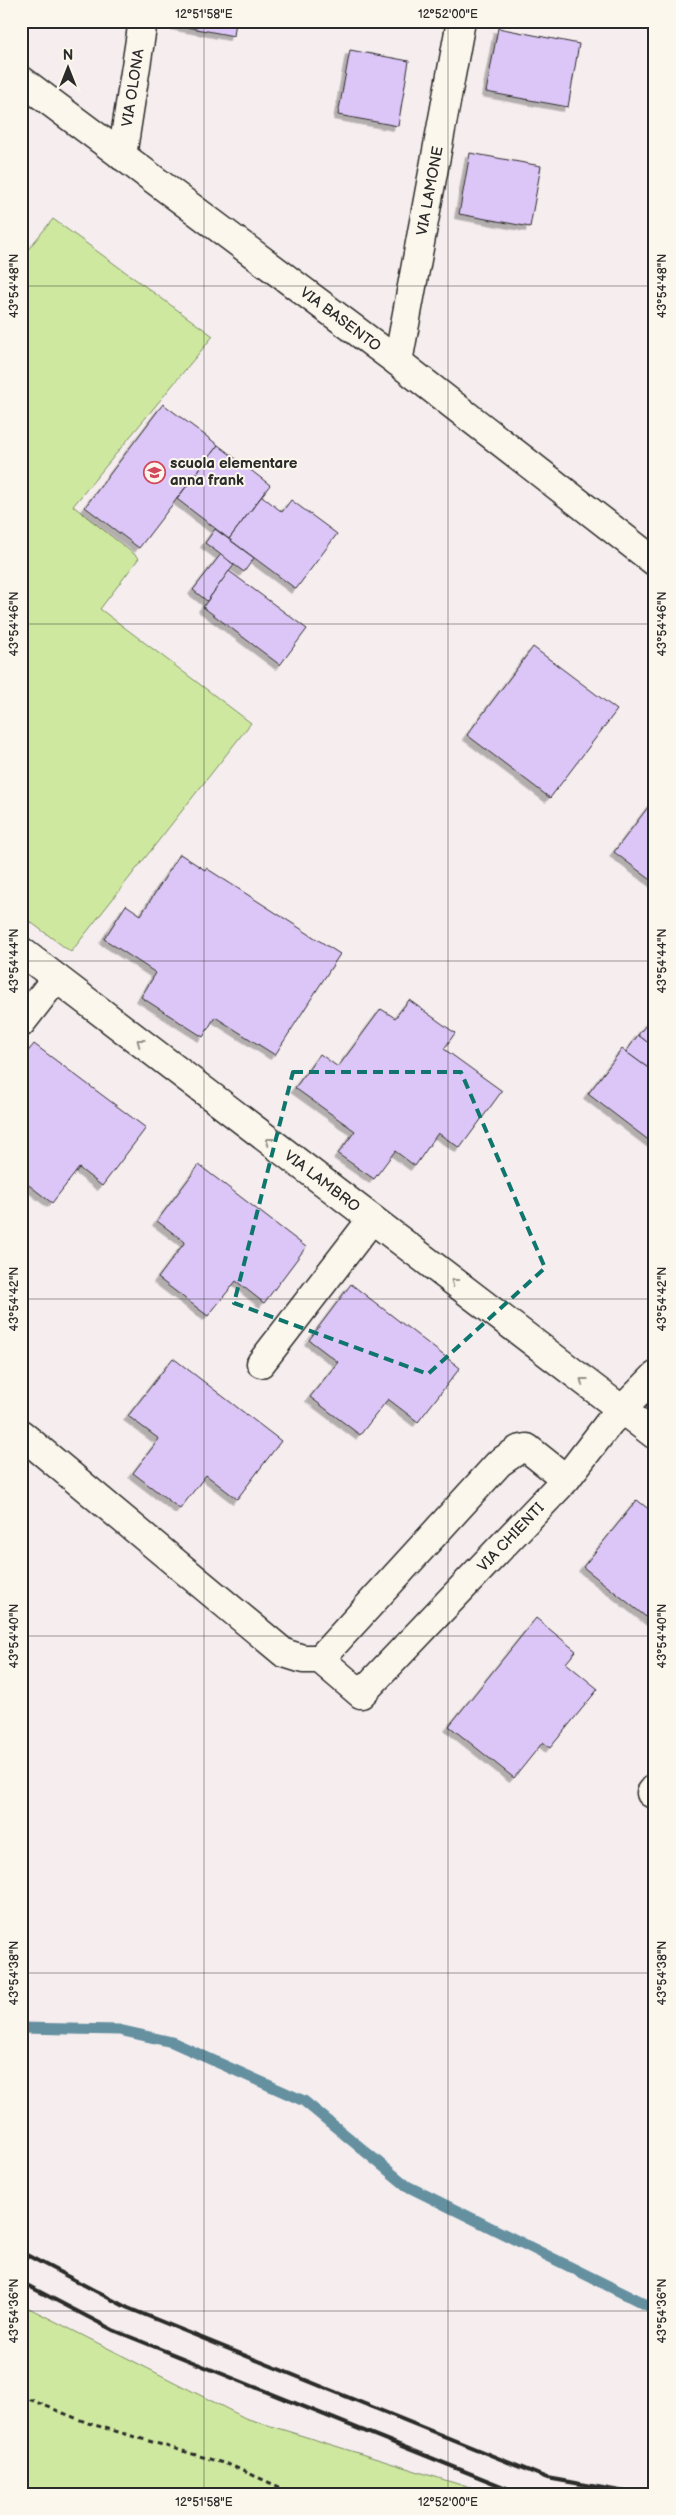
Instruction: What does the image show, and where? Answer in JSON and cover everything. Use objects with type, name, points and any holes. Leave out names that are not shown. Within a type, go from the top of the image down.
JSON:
[{"type":"street","name":"VIA OLONA","points":[[122,156],[143,21]]},
{"type":"street","name":"VIA LAMONE","points":[[398,362],[460,21]]},
{"type":"street","name":"VIA BASENTO","points":[[21,80],[398,362],[655,562]]},
{"type":"street","name":"VIA LAMBRO","points":[[21,951],[655,1435]]},
{"type":"street","points":[[21,1023],[56,978]]},
{"type":"street","points":[[261,1363],[372,1219]]},
{"type":"street","name":"VIA CHIENTI","points":[[320,1658],[361,1694],[566,1479],[622,1410],[655,1376]]},
{"type":"street","points":[[21,1434],[284,1653],[303,1659],[320,1658],[499,1463],[518,1450],[527,1448],[566,1479]]},
{"type":"path","points":[[21,2396],[88,2423],[230,2465],[295,2494]]},
{"type":"highlighted area","points":[[293,1072],[461,1072],[545,1268],[428,1374],[234,1303]]},
{"type":"green space","points":[[53,219],[213,336],[73,506],[139,558],[100,609],[251,723],[71,952],[21,915],[21,258]]},
{"type":"green space","points":[[21,2304],[245,2418],[490,2494],[21,2494]]},
{"type":"building","points":[[176,21],[236,21],[234,36],[175,25]]},
{"type":"building","points":[[498,28],[579,44],[568,107],[486,92]]},
{"type":"building","points":[[350,50],[409,61],[398,126],[338,115]]},
{"type":"building","points":[[470,153],[541,166],[530,227],[459,214]]},
{"type":"building","name":"scuola elementare anna frank","points":[[163,404],[218,445],[139,548],[85,507]]},
{"type":"building","points":[[218,445],[270,485],[229,539],[177,499]]},
{"type":"building","points":[[262,496],[282,512],[291,500],[337,534],[296,589],[229,539]]},
{"type":"building","points":[[215,529],[254,558],[244,572],[205,543]]},
{"type":"building","points":[[221,554],[234,565],[207,601],[193,590]]},
{"type":"building","points":[[229,571],[307,629],[280,665],[203,607]]},
{"type":"building","points":[[533,647],[617,710],[550,798],[467,735]]},
{"type":"building","points":[[655,798],[655,883],[614,852]]},
{"type":"building","points":[[180,854],[205,870],[206,868],[340,954],[275,1055],[215,1017],[203,1037],[141,997],[156,973],[104,939],[126,905],[141,915]]},
{"type":"building","points":[[409,1000],[455,1033],[444,1049],[502,1091],[460,1148],[438,1133],[415,1166],[395,1151],[374,1179],[338,1154],[355,1131],[295,1088],[320,1054],[338,1067],[381,1009],[395,1018]]},
{"type":"building","points":[[655,1014],[655,1048],[638,1035]]},
{"type":"building","points":[[638,1035],[655,1048],[655,1073],[626,1052]]},
{"type":"building","points":[[34,1044],[146,1128],[102,1186],[79,1168],[52,1203],[21,1179],[21,1060]]},
{"type":"building","points":[[622,1049],[655,1073],[655,1145],[588,1094]]},
{"type":"building","points":[[199,1165],[306,1247],[264,1303],[236,1281],[208,1316],[158,1278],[185,1242],[157,1221]]},
{"type":"building","points":[[351,1284],[460,1368],[418,1422],[388,1399],[360,1435],[310,1397],[338,1362],[309,1340]]},
{"type":"building","points":[[173,1358],[281,1441],[237,1499],[206,1475],[180,1509],[133,1473],[159,1439],[128,1416]]},
{"type":"building","points":[[637,1500],[655,1514],[655,1624],[583,1567]]},
{"type":"building","points":[[536,1618],[576,1651],[566,1663],[598,1689],[550,1748],[543,1742],[514,1778],[449,1726]]},
{"type":"waterway","points":[[21,2028],[119,2030],[172,2042],[304,2101],[407,2186],[655,2309]]},
{"type":"railway","points":[[21,2252],[128,2308],[547,2478],[637,2494]]},
{"type":"railway","points":[[21,2282],[113,2330],[521,2494]]},
{"type":"place","name":"scuola elementare anna frank","points":[[154,472]]}]
